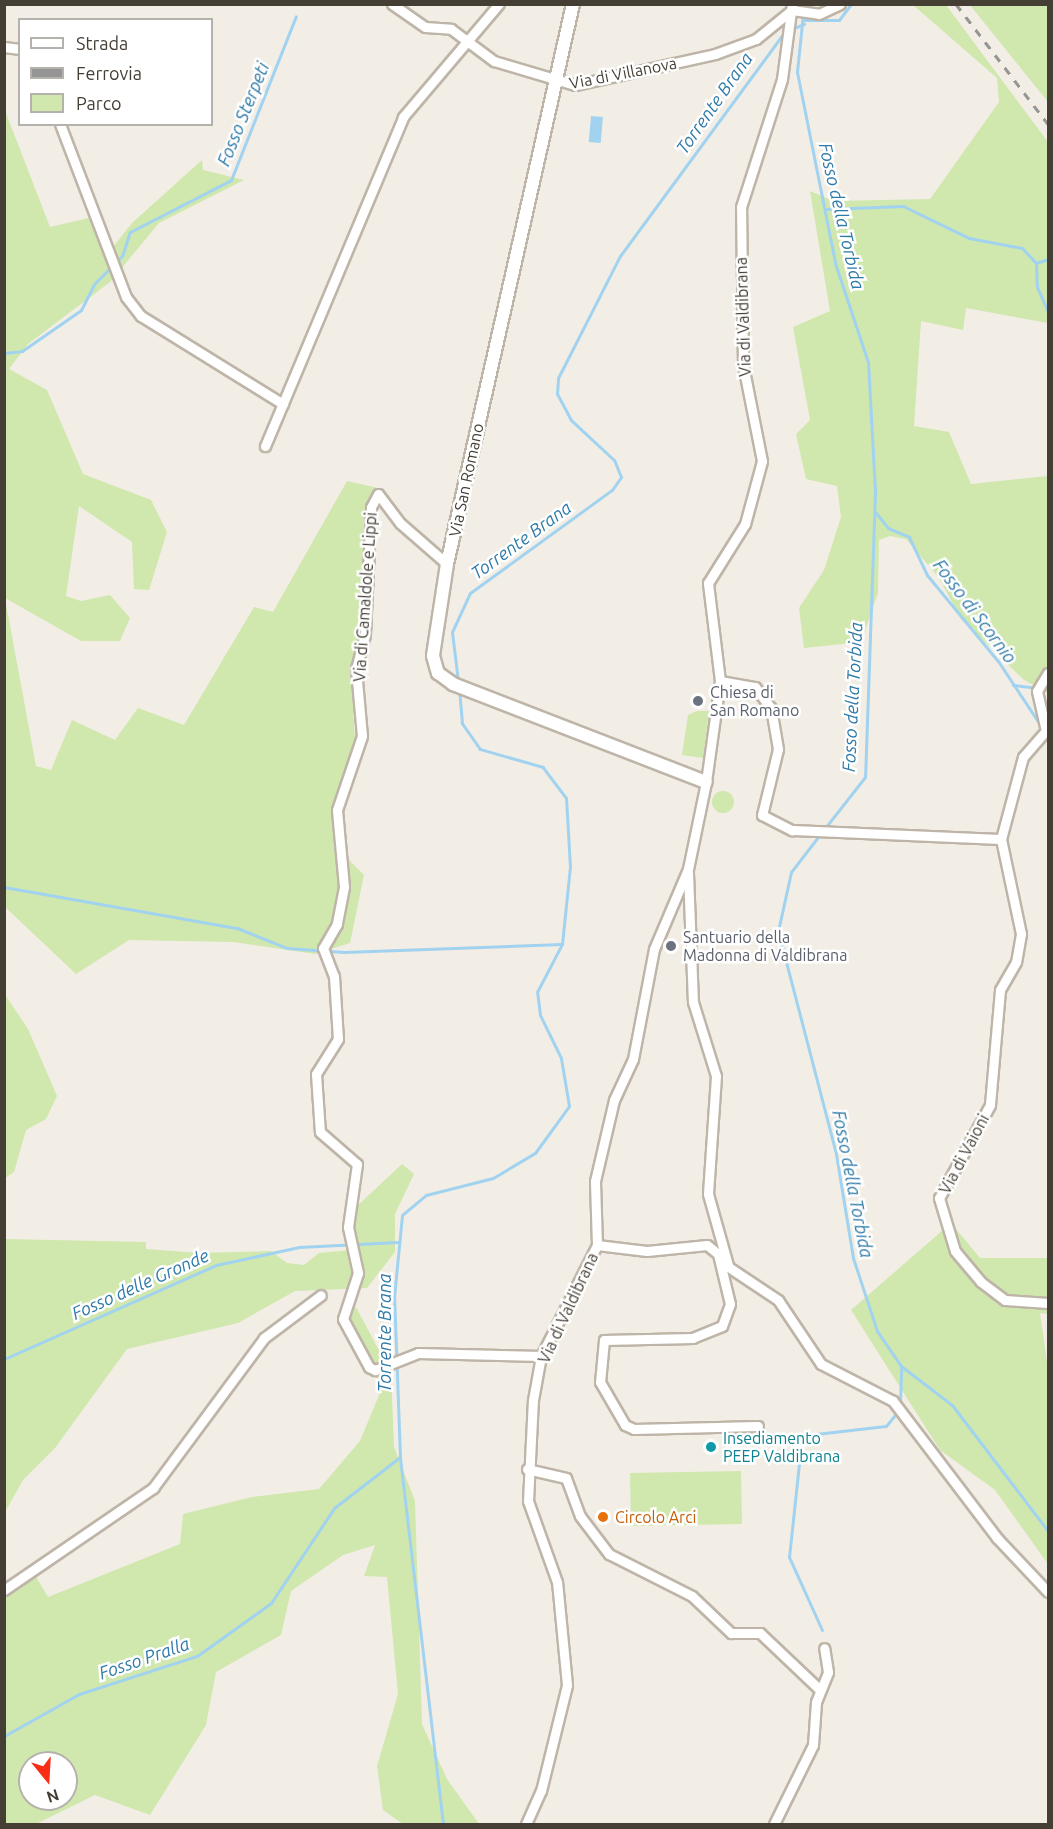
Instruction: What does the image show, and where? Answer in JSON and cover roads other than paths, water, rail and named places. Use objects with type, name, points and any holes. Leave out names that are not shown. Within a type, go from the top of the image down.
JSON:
[{"type":"street","name":"Via di Villanova","points":[[392,4],[425,27],[447,28],[466,38],[494,61],[555,84],[575,85],[715,54],[756,39],[792,7]]},
{"type":"street","points":[[265,446],[403,117],[466,38],[499,4]]},
{"type":"street","name":"Via San Romano","points":[[573,4],[447,564],[433,656],[438,673],[453,684],[706,782]]},
{"type":"street","points":[[792,7],[812,14],[840,4]]},
{"type":"street","name":"Via di Valdibrana","points":[[526,1824],[542,1791],[567,1685],[557,1582],[530,1516],[527,1469],[542,1356],[597,1245],[595,1181],[614,1100],[633,1059],[654,949],[688,869],[706,782],[720,681],[708,583],[746,524],[762,461],[742,357],[741,207],[782,79],[792,7]]},
{"type":"street","points":[[61,126],[126,297],[141,315],[283,404]]},
{"type":"street","name":"Via di Camaldole e Lippi","points":[[447,564],[400,523],[378,494],[371,507],[365,635],[356,669],[362,736],[337,810],[345,887],[337,924],[323,948],[337,996],[338,1039],[316,1074],[320,1132],[357,1164],[348,1227],[357,1273],[343,1305],[344,1328],[375,1370],[418,1353],[542,1356]]},
{"type":"street","name":"Via di Vaioni","points":[[1048,673],[1037,691],[1046,732],[1023,756],[1001,839],[1021,934],[1016,962],[1000,990],[990,1105],[939,1198],[955,1251],[981,1282],[1005,1300],[1048,1303]]},
{"type":"street","points":[[720,681],[755,687],[771,708],[778,749],[762,815],[792,830],[1001,839]]},
{"type":"street","name":"Via di Valdibrana","points":[[688,869],[693,1002],[716,1080],[708,1194],[724,1263],[730,1311],[722,1326],[671,1341],[607,1338],[600,1354],[600,1382],[631,1429],[758,1426]]},
{"type":"street","name":"Via di Valdibrana","points":[[597,1245],[647,1251],[701,1244],[714,1248],[724,1263]]},
{"type":"street","points":[[724,1263],[778,1300],[821,1364],[893,1401],[990,1529],[1048,1592]]},
{"type":"street","points":[[4,1590],[153,1488],[264,1338],[321,1295]]},
{"type":"street","points":[[527,1469],[566,1478],[580,1516],[609,1554],[692,1596],[730,1633],[760,1634],[820,1690]]},
{"type":"street","points":[[774,1824],[807,1766],[820,1690],[828,1672],[824,1648]]},
{"type":"water","points":[[591,116],[603,117],[601,143],[589,142]]},
{"type":"waterway","name":"Fosso della Torbida","points":[[804,4],[797,72],[835,263],[868,362],[875,493],[865,777],[825,828]]},
{"type":"waterway","points":[[804,20],[839,20],[851,4]]},
{"type":"waterway","name":"Fosso Sterpeti","points":[[4,353],[22,351],[81,310],[95,283],[122,256],[130,232],[231,180],[296,16]]},
{"type":"waterway","name":"Torrente Brana","points":[[794,28],[804,24]]},
{"type":"waterway","name":"Torrente Brana","points":[[458,681],[452,632],[470,593],[612,490],[621,477],[614,460],[571,420],[557,394],[558,378],[620,256],[784,33]]},
{"type":"waterway","points":[[826,209],[903,206],[969,238],[1022,248],[1036,263],[1037,287],[1048,312]]},
{"type":"waterway","points":[[1036,263],[1048,259]]},
{"type":"waterway","name":"Fosso di Scornio","points":[[876,513],[888,528],[909,537],[927,575],[998,661],[1043,729]]},
{"type":"waterway","points":[[1013,685],[1038,688]]},
{"type":"waterway","name":"Torrente Brana","points":[[443,1824],[400,1457],[394,1297],[402,1215],[426,1195],[493,1178],[535,1153],[569,1106],[561,1058],[540,1015],[537,992],[562,944],[570,867],[566,798],[543,767],[480,749],[462,723],[459,691]]},
{"type":"waterway","name":"Fosso della Torbida","points":[[821,833],[791,872],[778,931],[836,1154],[853,1258],[877,1331],[901,1366],[952,1405],[1048,1531]]},
{"type":"waterway","points":[[4,887],[237,928],[287,948],[344,952],[562,944]]},
{"type":"waterway","name":"Fosso delle Gronde","points":[[4,1359],[216,1265],[299,1247],[399,1242]]},
{"type":"waterway","points":[[900,1404],[901,1366]]},
{"type":"waterway","points":[[822,1630],[789,1557],[801,1444],[816,1434],[886,1426],[898,1411]]},
{"type":"waterway","name":"Fosso Pralla","points":[[4,1736],[79,1694],[197,1656],[271,1603],[334,1508],[400,1457]]},
{"type":"railway","points":[[956,4],[1048,124]]},
{"type":"place","name":"Chiesa di San Romano","points":[[698,701]]},
{"type":"place","name":"Santuario della Madonna di Valdibrana","points":[[671,946]]},
{"type":"place","name":"Insediamento PEEP Valdibrana","points":[[711,1447]]},
{"type":"place","name":"Circolo Arci","points":[[603,1517]]}]
